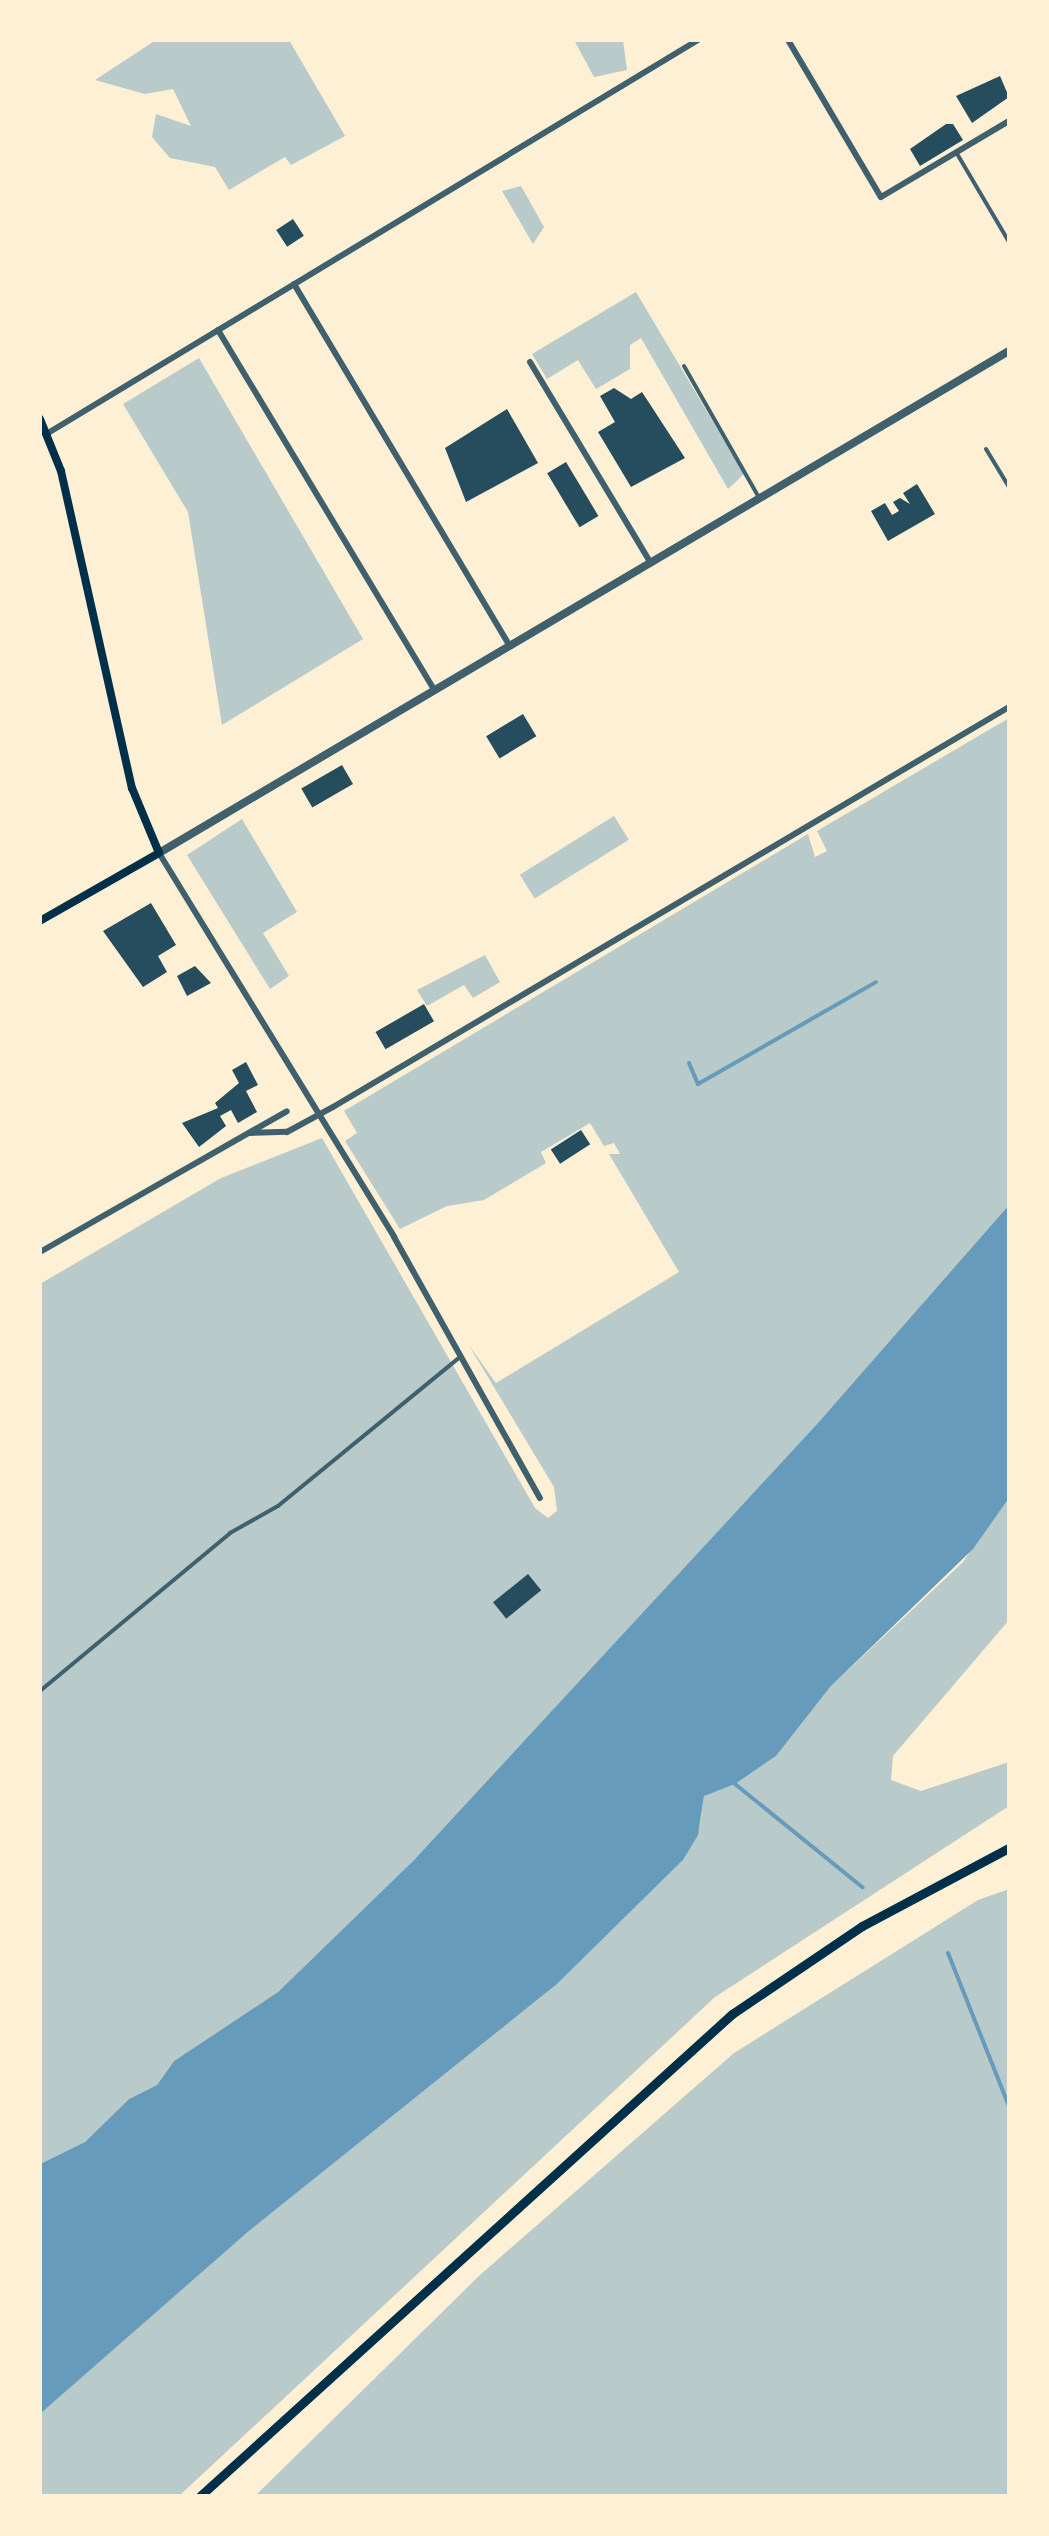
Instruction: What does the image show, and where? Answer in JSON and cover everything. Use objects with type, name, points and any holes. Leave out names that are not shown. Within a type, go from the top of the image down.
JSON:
[{"type":"main road","points":[[40,419],[48,433],[132,788],[160,853],[40,921]]},
{"type":"main road","points":[[200,2496],[732,2014],[862,1926],[1009,1848]]},
{"type":"street","points":[[48,433],[698,40]]},
{"type":"street","points":[[788,40],[880,197],[1009,121]]},
{"type":"street","points":[[956,152],[1009,242]]},
{"type":"street","points":[[294,284],[510,647]]},
{"type":"street","points":[[218,330],[434,690]]},
{"type":"street","points":[[540,1498],[318,1115],[160,853],[1009,351]]},
{"type":"street","points":[[530,362],[650,563]]},
{"type":"street","points":[[684,366],[760,499]]},
{"type":"street","points":[[986,448],[1009,487]]},
{"type":"street","points":[[249,1133],[278,1134],[318,1115],[1009,707]]},
{"type":"street","points":[[40,1252],[287,1111]]},
{"type":"street","points":[[40,1691],[230,1533],[278,1506],[460,1357]]},
{"type":"shaded area","points":[[156,40],[289,40],[345,136],[291,165],[285,157],[229,190],[215,167],[170,158],[152,137],[156,114],[191,126],[173,89],[145,94],[95,80]]},
{"type":"shaded area","points":[[574,40],[623,40],[627,70],[594,77]]},
{"type":"shaded area","points":[[521,186],[544,227],[533,244],[502,191]]},
{"type":"shaded area","points":[[636,292],[744,474],[728,489],[641,338],[630,345],[630,369],[596,389],[578,360],[547,379],[532,354]]},
{"type":"shaded area","points":[[199,358],[363,639],[222,725],[188,512],[123,404]]},
{"type":"shaded area","points":[[1009,718],[1009,1205],[817,1424],[414,1860],[278,1992],[174,2061],[157,2085],[129,2099],[85,2142],[40,2164],[40,1284],[221,1178],[322,1138],[535,1508],[548,1518],[557,1511],[554,1487],[468,1344],[496,1383],[679,1272],[609,1154],[620,1154],[614,1143],[604,1146],[590,1123],[541,1152],[546,1163],[484,1200],[447,1206],[400,1229],[345,1141],[357,1133],[344,1111],[808,834],[815,857],[827,851],[817,831]]},
{"type":"shaded area","points":[[614,816],[629,840],[535,899],[520,875]]},
{"type":"shaded area","points":[[242,819],[297,912],[263,933],[289,976],[270,989],[187,855]]},
{"type":"shaded area","points":[[485,955],[500,982],[473,998],[464,985],[427,1006],[417,990]]},
{"type":"shaded area","points":[[1009,1498],[1009,1620],[893,1756],[891,1780],[921,1791],[1009,1762],[1009,1806],[715,1997],[179,2496],[40,2496],[40,2414],[249,2231],[557,1984],[683,1860],[700,1825],[704,1795],[735,1784],[776,1756],[831,1686],[962,1563]]},
{"type":"shaded area","points":[[1009,1889],[1009,2496],[255,2496],[480,2275],[734,2053],[978,1900]]},
{"type":"water","points":[[1009,1205],[1009,1498],[973,1549],[831,1686],[776,1756],[735,1784],[704,1796],[698,1835],[683,1860],[557,1984],[249,2231],[40,2414],[40,2164],[85,2142],[129,2099],[157,2085],[174,2061],[278,1992],[414,1860],[817,1424]]},
{"type":"building","points":[[1000,76],[1009,97],[972,123],[956,96]]},
{"type":"building","points":[[946,124],[953,124],[963,140],[920,166],[910,149]]},
{"type":"building","points":[[293,219],[304,236],[287,247],[276,230]]},
{"type":"building","points":[[614,388],[631,399],[642,392],[685,458],[631,487],[598,432],[615,422],[600,396]]},
{"type":"building","points":[[507,409],[538,463],[466,502],[445,448]]},
{"type":"building","points":[[566,462],[598,516],[580,527],[547,473]]},
{"type":"building","points":[[917,484],[935,514],[888,541],[871,511],[885,503],[892,515],[899,511],[893,502],[900,498],[910,504],[903,493]]},
{"type":"building","points":[[523,714],[536,736],[500,758],[486,736]]},
{"type":"building","points":[[342,765],[353,784],[312,808],[301,788]]},
{"type":"building","points":[[151,903],[176,945],[158,956],[167,972],[143,987],[103,931]]},
{"type":"building","points":[[195,966],[211,983],[187,996],[177,976]]},
{"type":"building","points":[[424,1004],[434,1021],[386,1049],[376,1032]]},
{"type":"building","points":[[246,1062],[258,1085],[246,1091],[257,1112],[238,1123],[231,1110],[220,1116],[226,1126],[199,1147],[182,1123],[218,1108],[215,1103],[239,1083],[232,1070]]},
{"type":"building","points":[[581,1130],[590,1144],[560,1164],[551,1150]]},
{"type":"building","points":[[528,1574],[541,1590],[506,1619],[493,1602]]},
{"type":"waterway","points":[[689,1063],[698,1084],[876,982]]},
{"type":"waterway","points":[[735,1784],[862,1887]]},
{"type":"waterway","points":[[948,1953],[1009,2106]]}]
